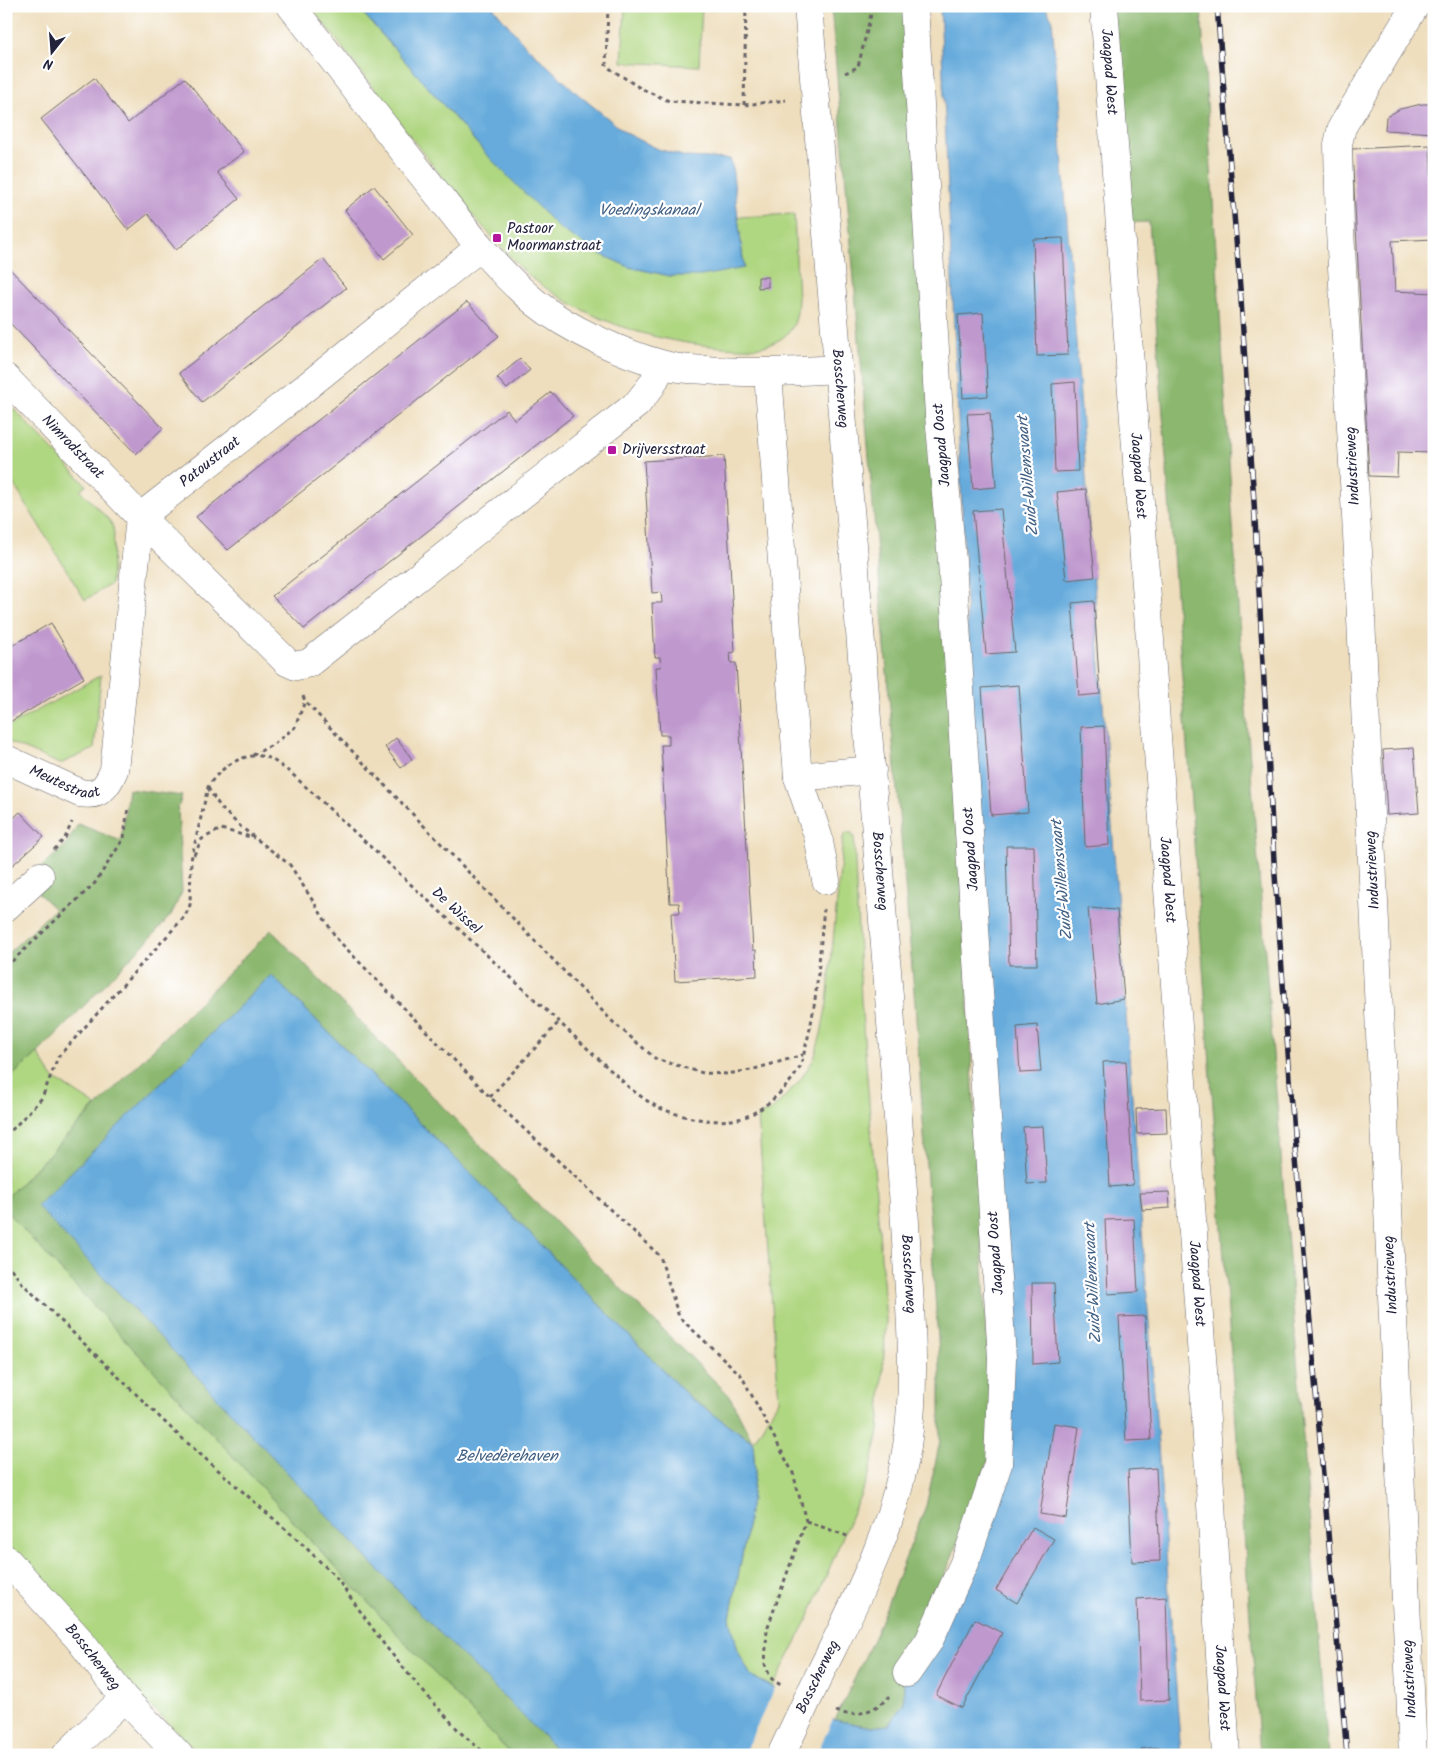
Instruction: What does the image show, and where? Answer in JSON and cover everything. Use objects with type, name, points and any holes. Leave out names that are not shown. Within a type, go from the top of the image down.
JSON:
[{"type":"street","points":[[291,6],[480,247],[522,291],[551,314],[602,341],[662,365],[712,371],[768,373],[838,369]]},
{"type":"street","name":"Bosscherweg","points":[[781,1755],[858,1594],[884,1533],[901,1478],[910,1419],[910,1312],[904,1204],[872,770],[808,6]]},
{"type":"street","name":"Jaagpad Oost","points":[[908,1673],[929,1641],[968,1554],[998,1464],[1002,1358],[952,561],[939,415],[914,6]]},
{"type":"street","name":"Jaagpad West","points":[[1104,6],[1201,1351],[1226,1755]]},
{"type":"street","name":"Industrieweg","points":[[1413,1755],[1359,572],[1340,230],[1338,144],[1342,127],[1415,6]]},
{"type":"street","name":"Patoustraat","points":[[140,517],[480,247]]},
{"type":"street","points":[[296,666],[309,663],[637,404],[652,385],[662,365]]},
{"type":"street","points":[[768,373],[798,777],[818,836],[826,880]]},
{"type":"street","name":"Nimrodstraat","points":[[6,378],[140,517],[287,662],[296,666]]},
{"type":"street","name":"Meutestraat","points":[[6,758],[88,794],[103,789],[111,778],[114,770],[140,517]]},
{"type":"street","points":[[798,777],[872,770]]},
{"type":"street","points":[[6,908],[40,876]]},
{"type":"street","name":"Bosscherweg","points":[[6,1559],[78,1638],[124,1698],[179,1755]]},
{"type":"street","points":[[66,1755],[124,1698]]},
{"type":"path","points":[[608,6],[606,66],[640,88],[669,101],[744,105],[787,99]]},
{"type":"path","points":[[744,105],[746,6]]},
{"type":"path","points":[[842,74],[858,67],[873,6]]},
{"type":"path","points":[[296,666],[305,700],[613,1022],[656,1059],[702,1073],[727,1074],[751,1070],[804,1055]]},
{"type":"path","points":[[6,1136],[42,1098],[58,1057],[185,916],[190,905],[191,860],[208,787],[213,778],[233,762],[274,744],[295,727],[305,700]]},
{"type":"path","name":"De Wissel","points":[[252,755],[270,759],[291,773],[632,1090],[659,1108],[714,1122],[740,1119],[762,1108],[782,1093],[800,1066],[810,1031],[815,1000],[826,880]]},
{"type":"path","points":[[208,787],[221,808],[290,865],[337,939],[490,1097],[660,1256],[678,1317],[741,1375],[793,1473],[806,1520],[847,1534]]},
{"type":"path","points":[[65,838],[73,820]]},
{"type":"path","points":[[191,860],[202,839],[221,829],[257,839]]},
{"type":"path","points":[[490,1097],[559,1022]]},
{"type":"path","points":[[6,1262],[22,1283],[175,1432],[300,1542],[335,1576],[386,1647],[421,1689],[461,1733],[486,1755]]},
{"type":"green space","points":[[310,6],[357,6],[487,155],[598,253],[629,267],[670,276],[744,267],[738,217],[794,214],[798,300],[796,319],[791,329],[781,339],[768,345],[754,348],[711,346],[657,337],[630,330],[605,320],[580,308],[532,278],[466,208]]},
{"type":"green space","points":[[625,6],[702,6],[699,66],[622,62]]},
{"type":"green space","points":[[831,6],[906,6],[958,811],[993,1449],[904,1683],[904,1703],[888,1725],[871,1727],[835,1720],[876,1633],[926,1506],[940,1441],[940,1368],[915,1004]]},
{"type":"green space","points":[[1106,6],[1201,6],[1238,607],[1328,1755],[1260,1755],[1149,222],[1121,223]]},
{"type":"green space","points":[[6,405],[16,411],[86,485],[80,490],[110,521],[113,527],[111,584],[85,600],[6,472]]},
{"type":"green space","points":[[101,675],[94,749],[60,764],[6,741],[6,728]]},
{"type":"green space","points":[[128,789],[182,796],[178,808],[182,892],[171,915],[154,934],[38,1053],[6,1081],[6,955],[55,909],[39,894],[38,870],[66,845],[78,824],[121,841]]},
{"type":"green space","points":[[846,833],[852,833],[854,838],[861,1000],[886,1320],[879,1431],[870,1472],[808,1619],[773,1687],[751,1676],[738,1651],[730,1618],[745,1540],[755,1472],[753,1442],[779,1400],[758,1116],[773,1109],[798,1083],[814,1059],[827,1003],[843,838]]},
{"type":"green space","points":[[271,930],[589,1257],[729,1395],[753,1442],[690,1398],[495,1198],[271,975],[38,1206],[404,1597],[562,1755],[512,1755],[401,1638],[6,1211],[6,1198]]},
{"type":"green space","points":[[38,1053],[52,1077],[96,1106],[6,1198],[6,1081]]},
{"type":"green space","points":[[6,1211],[401,1638],[512,1755],[199,1755],[78,1638],[6,1557]]},
{"type":"water","name":"Voedingskanaal","points":[[357,6],[492,6],[524,44],[579,95],[626,133],[658,149],[686,157],[730,159],[744,268],[701,276],[670,276],[629,267],[598,253],[559,228],[487,155]]},
{"type":"water","points":[[940,6],[1045,6],[1052,19],[1181,1755],[562,1755],[404,1597],[37,1206],[271,975],[495,1198],[690,1398],[753,1442],[755,1472],[745,1540],[730,1618],[738,1651],[751,1676],[835,1720],[871,1727],[889,1725],[904,1703],[904,1683],[1004,1470]]},
{"type":"pier","points":[[776,1686],[834,1717],[816,1755],[743,1755]]},
{"type":"building","points":[[99,6],[172,6],[172,8],[99,10]]},
{"type":"building","points":[[94,78],[128,123],[185,78],[244,152],[217,172],[239,199],[176,250],[148,214],[128,230],[41,119]]},
{"type":"building","points":[[1422,104],[1434,104],[1434,133],[1385,130],[1386,117],[1400,109]]},
{"type":"building","points":[[1430,145],[1434,239],[1392,241],[1395,291],[1434,293],[1434,453],[1398,452],[1397,477],[1369,476],[1352,149]]},
{"type":"building","points":[[374,186],[413,235],[384,259],[345,210]]},
{"type":"building","points":[[1063,238],[1068,355],[1037,356],[1033,239]]},
{"type":"building","points":[[323,259],[346,288],[202,402],[179,373]]},
{"type":"building","points":[[6,265],[163,428],[136,454],[6,319]]},
{"type":"building","points":[[758,277],[768,277],[768,287],[758,288]]},
{"type":"building","points":[[467,302],[499,336],[228,550],[196,517]]},
{"type":"building","points":[[983,313],[988,396],[963,398],[958,315]]},
{"type":"building","points":[[520,359],[530,370],[507,389],[497,378]]},
{"type":"building","points":[[1075,382],[1078,471],[1055,472],[1052,384]]},
{"type":"building","points":[[551,392],[573,416],[304,629],[272,596],[507,410],[515,420]]},
{"type":"building","points":[[990,413],[996,487],[973,489],[967,414]]},
{"type":"building","points":[[724,456],[735,652],[730,653],[731,663],[736,663],[753,950],[756,950],[757,976],[675,981],[671,913],[680,913],[679,903],[670,903],[661,745],[669,745],[669,735],[660,735],[656,667],[661,667],[660,657],[655,657],[652,603],[662,603],[661,592],[652,593],[644,461]]},
{"type":"building","points":[[1086,489],[1095,577],[1066,580],[1057,492]]},
{"type":"building","points":[[1001,509],[1015,652],[986,654],[973,511]]},
{"type":"building","points":[[1094,601],[1100,694],[1079,696],[1072,603]]},
{"type":"building","points":[[51,623],[84,678],[8,723],[6,721],[6,634],[13,645]]},
{"type":"building","points":[[1019,685],[1028,812],[991,815],[982,688]]},
{"type":"building","points":[[1104,726],[1109,845],[1085,847],[1081,727]]},
{"type":"building","points":[[396,738],[412,759],[401,768],[385,747]]},
{"type":"building","points":[[1414,748],[1419,813],[1387,815],[1383,750]]},
{"type":"building","points":[[20,812],[44,837],[6,871],[6,825]]},
{"type":"building","points":[[1006,846],[1034,846],[1037,965],[1009,965]]},
{"type":"building","points":[[1088,908],[1117,910],[1124,999],[1097,1004]]},
{"type":"building","points":[[1037,1025],[1041,1072],[1020,1073],[1017,1027]]},
{"type":"building","points":[[1126,1061],[1133,1185],[1110,1187],[1103,1062]]},
{"type":"building","points":[[1166,1108],[1167,1133],[1137,1134],[1136,1109]]},
{"type":"building","points":[[1043,1126],[1047,1183],[1027,1184],[1023,1127]]},
{"type":"building","points":[[1169,1192],[1170,1208],[1142,1210],[1140,1193]]},
{"type":"building","points":[[1134,1219],[1138,1292],[1108,1294],[1105,1220]]},
{"type":"building","points":[[1032,1283],[1054,1283],[1058,1362],[1033,1364]]},
{"type":"building","points":[[1145,1316],[1151,1440],[1126,1441],[1119,1317]]},
{"type":"building","points":[[1054,1423],[1079,1427],[1066,1518],[1040,1514]]},
{"type":"building","points":[[1156,1468],[1160,1561],[1132,1562],[1128,1470]]},
{"type":"building","points":[[1033,1527],[1054,1539],[1017,1603],[996,1590]]},
{"type":"building","points":[[1166,1597],[1169,1700],[1140,1701],[1137,1599]]},
{"type":"building","points":[[975,1619],[1002,1633],[962,1708],[936,1695]]},
{"type":"building","points":[[1160,1747],[1160,1755],[1142,1755],[1141,1749]]},
{"type":"railway","points":[[1217,6],[1241,300],[1274,861],[1295,1147],[1347,1755]]},
{"type":"place","name":"Pastoor Moormanstraat","points":[[497,238]]},
{"type":"place","name":"Drijversstraat","points":[[612,450]]},
{"type":"water label","name":"Zuid-Willemsvaart","points":[[1028,476]]},
{"type":"water label","name":"Zuid-Willemsvaart","points":[[1062,880]]},
{"type":"water label","name":"Zuid-Willemsvaart","points":[[1093,1283]]},
{"type":"water label","name":"Belvedèrehaven","points":[[507,1456]]}]
